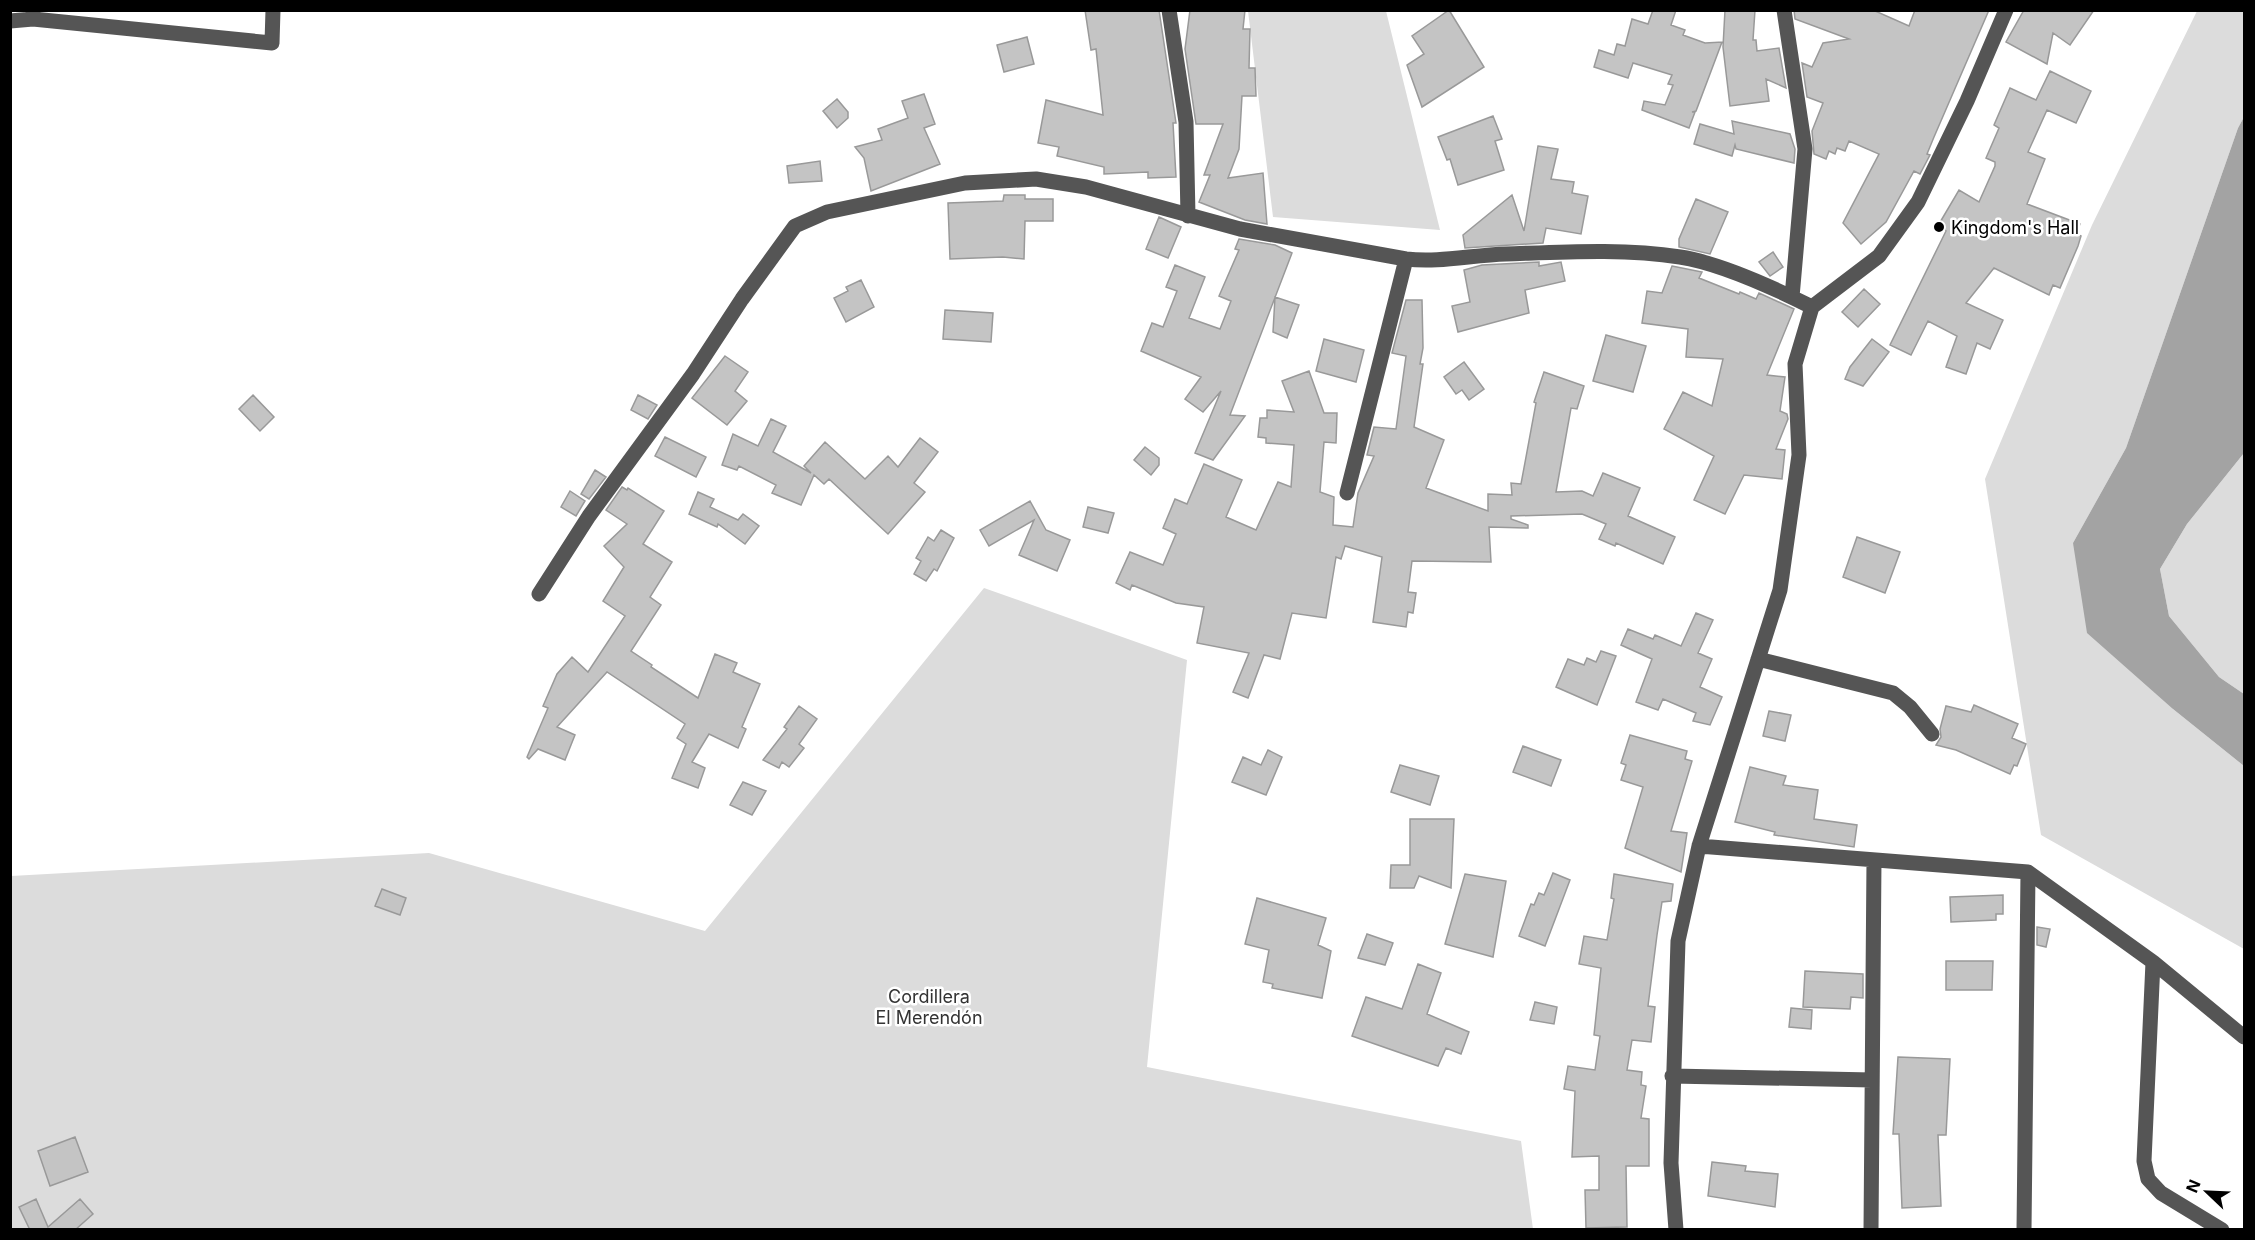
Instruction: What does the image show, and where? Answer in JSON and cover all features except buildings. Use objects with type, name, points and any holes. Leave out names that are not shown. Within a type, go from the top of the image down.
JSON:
[{"type":"street","points":[[10,21],[33,15],[272,43],[273,10]]},
{"type":"street","points":[[1169,10],[1186,122],[1188,216]]},
{"type":"street","points":[[1784,10],[1805,149],[1792,297]]},
{"type":"street","points":[[1676,1230],[1671,1163],[1678,941],[1699,846],[1780,590],[1799,455],[1795,364],[1812,307],[1880,256],[1918,202],[1967,100],[2006,10]]},
{"type":"street","points":[[539,594],[589,516],[693,374],[742,299],[795,226],[827,212],[890,197],[965,183],[1036,180],[1086,188],[1240,229],[1431,262],[1466,255],[1541,252],[1612,252],[1681,257],[1741,276],[1812,307]]},
{"type":"street","points":[[1347,493],[1406,259]]},
{"type":"street","points":[[1758,659],[1893,693],[1910,708],[1932,734]]},
{"type":"street","points":[[1699,846],[2028,872],[2153,962],[2244,1037]]},
{"type":"street","points":[[1871,1230],[1874,860]]},
{"type":"street","points":[[2024,1230],[2028,872]]},
{"type":"street","points":[[2153,962],[2144,1161],[2148,1179],[2161,1193],[2222,1230]]},
{"type":"street","points":[[1672,1076],[1872,1080]]},
{"type":"green space","points":[[1248,11],[1386,11],[1440,230],[1273,217]]},
{"type":"green space","points":[[2197,11],[2244,11],[2244,117],[2238,128],[2126,448],[2073,543],[2173,709],[2244,766],[2244,949],[2041,835],[1985,479],[2092,225]]},
{"type":"green space","points":[[2244,453],[2244,694],[2219,677],[2169,616],[2160,569],[2187,524]]},
{"type":"green space","name":"Cordillera El Merendón","points":[[984,588],[1187,660],[1147,1067],[1521,1141],[1533,1229],[11,1230],[11,876],[429,853],[705,931]]},
{"type":"shaded area","points":[[2244,117],[2244,453],[2187,524],[2160,569],[2169,616],[2219,677],[2244,694],[2244,766],[2173,709],[2087,633],[2073,543],[2126,448],[2238,128]]},
{"type":"place","name":"Kingdom's Hall","points":[[1939,227]]}]
